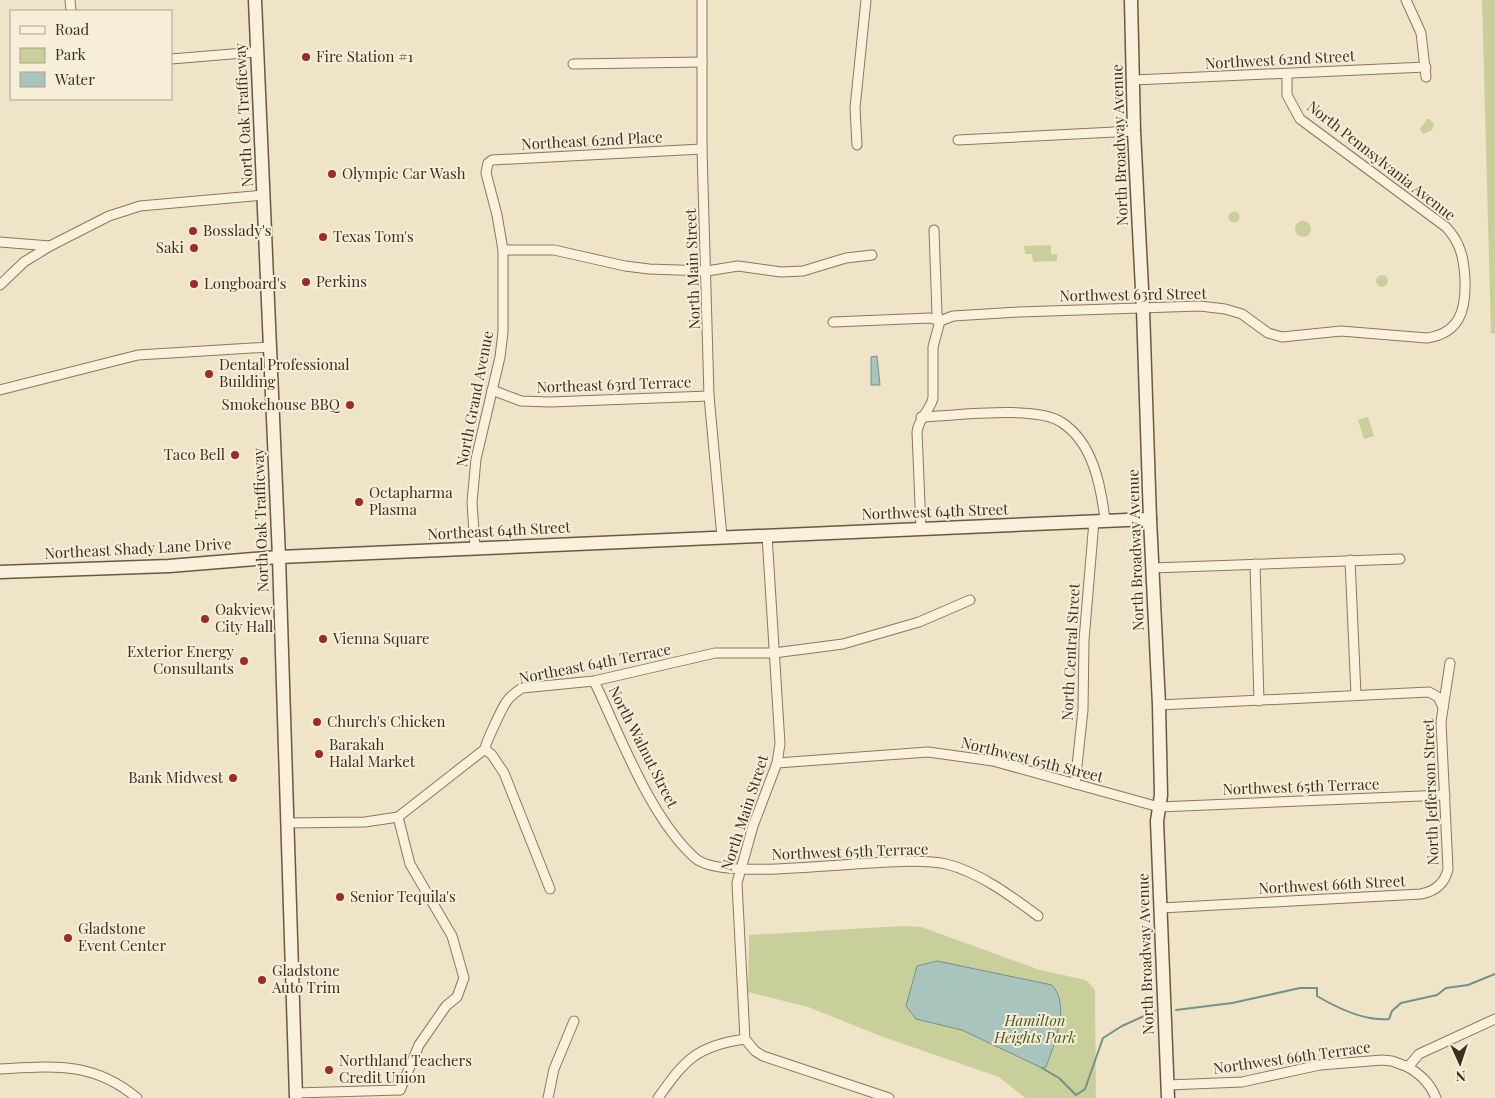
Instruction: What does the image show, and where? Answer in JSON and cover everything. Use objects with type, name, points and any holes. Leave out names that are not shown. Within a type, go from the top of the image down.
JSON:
[{"type":"street","name":"North Oak Trafficway","points":[[255,0],[278,557],[296,1095]]},
{"type":"street","name":"North Main Street","points":[[702,0],[702,149],[707,271],[709,396],[722,537]]},
{"type":"street","points":[[857,145],[855,108],[866,0]]},
{"type":"street","name":"North Broadway Avenue","points":[[1131,0],[1134,131],[1144,309],[1150,518],[1159,705],[1161,795],[1157,821],[1168,1098]]},
{"type":"street","name":"Northwest 62nd Street","points":[[1134,80],[1286,74],[1426,72],[1421,33],[1406,0]]},
{"type":"street","points":[[172,59],[257,52]]},
{"type":"street","points":[[573,64],[702,62]]},
{"type":"street","name":"North Pennsylvania Avenue","points":[[1286,74],[1287,96],[1300,119],[1446,227],[1458,242],[1464,261],[1466,301],[1463,311],[1453,327],[1438,336],[1427,338]]},
{"type":"street","points":[[958,140],[1134,131]]},
{"type":"street","name":"Northeast 62nd Place","points":[[486,168],[492,160],[702,149]]},
{"type":"street","name":"North Grand Avenue","points":[[475,548],[472,502],[475,466],[504,332],[503,250],[498,214],[486,168]]},
{"type":"street","points":[[0,285],[24,262],[50,246],[109,216],[140,206],[264,195]]},
{"type":"street","points":[[921,528],[917,432],[921,417],[931,404],[933,398],[933,347],[940,321],[937,314],[934,230]]},
{"type":"street","points":[[0,242],[50,246]]},
{"type":"street","points":[[503,250],[554,250],[625,266],[707,271],[738,266],[780,272],[798,272],[846,258],[872,255]]},
{"type":"street","name":"Northwest 63rd Street","points":[[833,322],[930,318],[940,321],[953,316],[1077,309],[1144,309],[1200,306],[1224,309],[1242,314],[1268,332],[1282,337],[1341,331],[1427,338]]},
{"type":"street","points":[[0,390],[138,355],[270,347]]},
{"type":"street","name":"Northeast 63rd Terrace","points":[[492,390],[522,401],[709,396]]},
{"type":"street","name":"North Central Street","points":[[921,417],[1033,413],[1061,421],[1078,439],[1095,468],[1102,493],[1100,521],[1084,634],[1084,710],[1075,784]]},
{"type":"street","name":"Northwest 64th Street","points":[[722,537],[1150,518]]},
{"type":"street","name":"North Main Street","points":[[745,1039],[736,905],[739,870],[753,826],[777,764],[780,744],[767,535]]},
{"type":"street","name":"Northeast 64th Street","points":[[278,557],[722,537]]},
{"type":"street","name":"Northeast Shady Lane Drive","points":[[0,572],[169,566],[278,557]]},
{"type":"street","points":[[1152,568],[1400,559]]},
{"type":"street","points":[[1350,560],[1356,695]]},
{"type":"street","points":[[1255,564],[1258,701]]},
{"type":"street","name":"Northeast 64th Terrace","points":[[485,748],[485,743],[494,730],[505,704],[514,693],[522,688],[594,681],[715,654],[774,653],[819,648],[866,639],[920,622],[970,600]]},
{"type":"street","name":"North Jefferson Street","points":[[1437,888],[1445,878],[1448,869],[1441,722],[1450,664]]},
{"type":"street","name":"North Walnut Street","points":[[594,681],[643,784],[668,827],[696,859],[727,870],[739,870]]},
{"type":"street","points":[[1159,705],[1429,692],[1438,697],[1443,707]]},
{"type":"street","points":[[287,823],[365,822],[398,817],[485,748],[504,773],[550,889]]},
{"type":"street","name":"Northwest 65th Street","points":[[777,764],[928,752],[943,753],[993,761],[1158,807]]},
{"type":"street","name":"Northwest 65th Terrace","points":[[1158,807],[1445,795]]},
{"type":"street","points":[[296,1095],[402,1094],[419,1045],[446,1006],[457,997],[464,978],[452,936],[410,864],[398,817]]},
{"type":"street","name":"Northwest 65th Terrace","points":[[739,870],[913,861],[946,864],[976,876],[1038,916]]},
{"type":"street","name":"Northwest 66th Street","points":[[1161,908],[1422,894],[1437,888]]},
{"type":"street","points":[[1436,1098],[1420,1074],[1408,1067],[1419,1054],[1495,1019]]},
{"type":"street","points":[[548,1098],[554,1069],[574,1021]]},
{"type":"street","points":[[658,1098],[682,1064],[709,1048],[745,1039],[755,1051],[763,1056],[889,1098]]},
{"type":"street","name":"Northwest 66th Terrace","points":[[1168,1085],[1242,1082],[1320,1065],[1382,1060],[1392,1061],[1408,1067]]},
{"type":"street","points":[[0,1069],[80,1068],[108,1078],[123,1086],[137,1098]]},
{"type":"green space","points":[[1482,0],[1495,0],[1495,333],[1491,334]]},
{"type":"green space","points":[[1427,119],[1430,119],[1434,125],[1432,130],[1423,134],[1420,129]]},
{"type":"green space","points":[[1234,211],[1240,217],[1234,223],[1228,217]]},
{"type":"green space","points":[[1303,221],[1311,229],[1303,237],[1295,229]]},
{"type":"green space","points":[[1051,245],[1051,254],[1057,254],[1057,261],[1033,262],[1032,254],[1025,254],[1024,246]]},
{"type":"green space","points":[[1382,275],[1388,281],[1382,287],[1376,281]]},
{"type":"green space","points":[[1368,417],[1374,436],[1364,439],[1358,420]]},
{"type":"green space","name":"Hamilton Heights Park","points":[[903,926],[921,927],[1040,970],[1086,980],[1095,990],[1096,1098],[1025,1098],[999,1077],[883,1037],[808,1007],[748,992],[749,935]]},
{"type":"water","points":[[877,356],[880,385],[871,385],[871,357]]},
{"type":"water","points":[[937,961],[1052,985],[1058,993],[1061,1014],[1046,1067],[1042,1068],[962,1030],[916,1019],[906,1006],[917,966]]},
{"type":"waterway","points":[[1176,1010],[1232,1003],[1300,988],[1317,988],[1317,996],[1342,1009],[1370,1018],[1389,1019],[1392,1011],[1401,1003],[1437,995],[1446,988],[1468,985],[1495,974]]},
{"type":"waterway","points":[[1042,1068],[1059,1078],[1076,1095],[1085,1089],[1103,1038],[1122,1026],[1155,1011]]},
{"type":"place","name":"Fire Station #1","points":[[306,57]]},
{"type":"place","name":"Olympic Car Wash","points":[[332,174]]},
{"type":"place","name":"Bosslady's","points":[[193,231]]},
{"type":"place","name":"Texas Tom's","points":[[323,237]]},
{"type":"place","name":"Saki","points":[[194,248]]},
{"type":"place","name":"Perkins","points":[[306,282]]},
{"type":"place","name":"Longboard's","points":[[194,284]]},
{"type":"place","name":"Dental Professional Building","points":[[209,374]]},
{"type":"place","name":"Smokehouse BBQ","points":[[350,405]]},
{"type":"place","name":"Taco Bell","points":[[235,455]]},
{"type":"place","name":"Octapharma Plasma","points":[[359,502]]},
{"type":"place","name":"Oakview City Hall","points":[[205,619]]},
{"type":"place","name":"Vienna Square","points":[[323,639]]},
{"type":"place","name":"Exterior Energy Consultants","points":[[244,661]]},
{"type":"place","name":"Church's Chicken","points":[[317,722]]},
{"type":"place","name":"Barakah Halal Market","points":[[319,754]]},
{"type":"place","name":"Bank Midwest","points":[[233,778]]},
{"type":"place","name":"Senior Tequila's","points":[[340,897]]},
{"type":"place","name":"Gladstone Event Center","points":[[68,938]]},
{"type":"place","name":"Gladstone Auto Trim","points":[[262,980]]},
{"type":"place","name":"Northland Teachers Credit Union","points":[[329,1070]]}]
